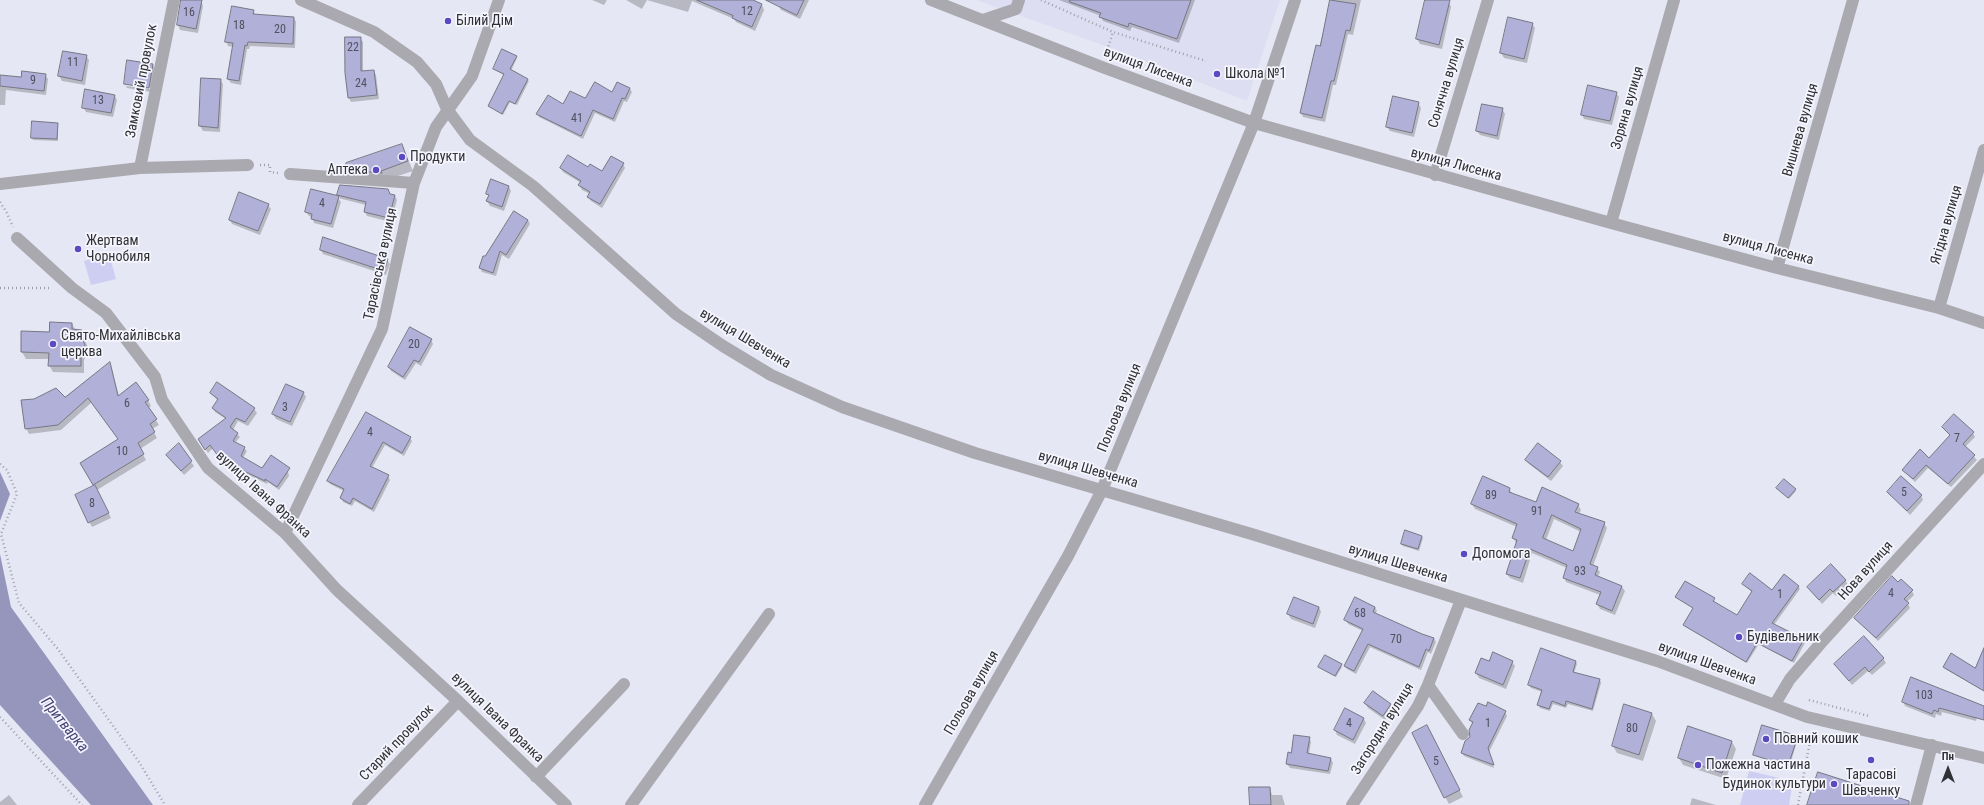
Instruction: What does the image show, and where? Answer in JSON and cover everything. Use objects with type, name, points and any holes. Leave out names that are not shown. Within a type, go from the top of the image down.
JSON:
[{"type":"street","name":"Замковий провулок","points":[[140,168],[174,0]]},
{"type":"street","name":"вулиця Шевченка","points":[[301,0],[374,32],[417,62],[436,84],[447,109],[470,140],[533,186],[676,314],[723,346],[771,375],[842,407],[975,453],[1102,490],[1657,661],[1814,719],[1984,758]]},
{"type":"street","name":"Тарасівська вулиця","points":[[286,533],[382,329],[414,183],[436,127],[447,109],[472,76],[499,0]]},
{"type":"street","name":"вулиця Лисенка","points":[[931,0],[1102,68],[1254,123],[1777,268],[1939,308],[1984,323]]},
{"type":"street","points":[[983,20],[1016,9],[1019,0]]},
{"type":"street","name":"Польова вулиця","points":[[925,805],[1068,556],[1102,490],[1254,123],[1295,0]]},
{"type":"street","name":"Сонячна вулиця","points":[[1435,174],[1488,0]]},
{"type":"street","name":"Зоряна вулиця","points":[[1611,223],[1674,0]]},
{"type":"street","name":"Вишнева вулиця","points":[[1777,268],[1853,0]]},
{"type":"street","name":"Ягідна вулиця","points":[[1939,308],[1984,150]]},
{"type":"street","points":[[0,184],[140,168],[248,165]]},
{"type":"street","points":[[290,174],[414,183]]},
{"type":"street","name":"вулиця Івана Франка","points":[[17,238],[72,288],[106,313],[155,378],[162,400],[208,468],[286,533],[337,590],[458,701],[566,805]]},
{"type":"street","name":"Нова вулиця","points":[[1775,704],[1790,679],[1821,642],[1984,464]]},
{"type":"street","name":"Загородня вулиця","points":[[1352,805],[1418,706],[1428,685],[1461,600]]},
{"type":"street","points":[[631,805],[769,614]]},
{"type":"street","points":[[536,777],[624,684]]},
{"type":"street","points":[[1428,685],[1463,734]]},
{"type":"street","name":"Старий провулок","points":[[358,805],[458,701]]},
{"type":"street","points":[[1916,805],[1932,745]]},
{"type":"path","points":[[1041,0],[1113,32],[1206,61]]},
{"type":"path","points":[[1102,68],[1113,32]]},
{"type":"path","points":[[270,165],[270,172]]},
{"type":"path","points":[[0,202],[7,213]]},
{"type":"path","points":[[0,288],[72,288]]},
{"type":"path","points":[[0,464],[7,470],[17,494],[1,534],[19,603],[57,648],[139,762],[165,805]]},
{"type":"path","points":[[0,717],[82,805]]},
{"type":"path","points":[[1798,805],[1814,719]]},
{"type":"shaded area","name":"Школа №1","points":[[976,0],[1280,0],[1247,101],[1108,47]]},
{"type":"shaded area","points":[[109,254],[116,279],[91,285],[84,261]]},
{"type":"shaded area","points":[[1749,771],[1793,781],[1789,805],[1740,805]]},
{"type":"water","points":[[0,472],[10,494],[0,521]]},
{"type":"water","name":"Притварка","points":[[0,554],[11,607],[153,805],[91,805],[0,705]]},
{"type":"building","points":[[181,0],[202,0],[196,29],[177,25]]},
{"type":"building","points":[[697,0],[753,0],[762,4],[752,27],[732,18],[733,16]]},
{"type":"building","points":[[766,0],[804,0],[797,15]]},
{"type":"building","points":[[1070,0],[1191,0],[1177,39],[1129,23],[1128,27],[1099,17],[1101,13],[1070,2]]},
{"type":"building","points":[[1330,0],[1356,4],[1350,31],[1346,30],[1334,81],[1331,81],[1322,118],[1300,113],[1316,45],[1320,46]]},
{"type":"building","points":[[1425,0],[1450,0],[1439,45],[1416,39]]},
{"type":"building","points":[[232,6],[254,10],[253,14],[294,17],[293,44],[248,42],[247,46],[245,45],[239,81],[227,79],[233,43],[225,42]]},
{"type":"building","points":[[1508,17],[1533,23],[1524,59],[1500,53]]},
{"type":"building","points":[[345,37],[361,37],[361,71],[374,70],[377,95],[348,98],[345,73]]},
{"type":"building","points":[[502,49],[517,56],[510,69],[528,79],[515,104],[509,101],[502,114],[488,106],[504,74],[493,69]]},
{"type":"building","points":[[63,51],[87,55],[82,81],[58,76]]},
{"type":"building","points":[[127,60],[153,64],[149,88],[124,84]]},
{"type":"building","points":[[22,71],[46,74],[44,91],[0,86],[0,75],[21,77]]},
{"type":"building","points":[[201,78],[221,79],[218,128],[199,126]]},
{"type":"building","points":[[595,82],[612,92],[617,82],[630,88],[625,99],[622,98],[613,119],[593,110],[581,136],[536,114],[548,95],[563,104],[570,91],[585,98]]},
{"type":"building","points":[[1588,85],[1617,92],[1610,121],[1581,115]]},
{"type":"building","points":[[85,89],[115,95],[111,113],[82,108]]},
{"type":"building","points":[[1393,96],[1419,102],[1412,133],[1386,127]]},
{"type":"building","points":[[1482,104],[1503,108],[1497,136],[1476,131]]},
{"type":"building","points":[[32,121],[58,123],[57,139],[31,138]]},
{"type":"building","points":[[402,144],[408,161],[381,171],[382,173],[344,170],[346,163]]},
{"type":"building","points":[[568,155],[588,167],[590,164],[602,171],[611,156],[624,163],[600,204],[587,197],[590,192],[578,185],[581,181],[560,168]]},
{"type":"building","points":[[491,179],[509,186],[502,207],[486,201],[489,195],[486,194]]},
{"type":"building","points":[[340,185],[388,189],[390,194],[395,195],[389,218],[364,212],[366,202],[337,195]]},
{"type":"building","points":[[311,189],[339,196],[331,224],[311,219],[312,214],[305,212]]},
{"type":"building","points":[[239,192],[269,204],[258,231],[229,220]]},
{"type":"building","points":[[514,211],[528,220],[506,255],[500,251],[493,273],[479,268],[483,256],[485,256]]},
{"type":"building","points":[[323,237],[388,259],[384,271],[320,250]]},
{"type":"building","name":"Свято-Михайлівська церква","points":[[50,322],[72,323],[72,329],[82,330],[81,335],[85,345],[81,352],[81,366],[48,366],[49,353],[21,352],[21,331],[49,332]]},
{"type":"building","points":[[410,327],[432,339],[419,362],[414,360],[403,377],[388,367]]},
{"type":"building","points":[[110,362],[118,396],[136,382],[149,400],[145,402],[157,419],[150,424],[155,432],[138,443],[144,454],[93,485],[80,463],[118,439],[88,398],[58,425],[25,429],[21,400],[34,399],[56,388],[65,397]]},
{"type":"building","points":[[217,382],[255,408],[245,422],[236,418],[230,427],[238,433],[233,441],[245,447],[241,456],[262,468],[271,455],[290,468],[277,487],[265,479],[265,481],[221,460],[210,445],[205,450],[198,439],[226,418],[212,408],[218,399],[210,393]]},
{"type":"building","points":[[286,384],[304,392],[290,422],[272,414]]},
{"type":"building","points":[[366,412],[411,437],[402,453],[383,442],[370,466],[389,475],[372,509],[353,498],[350,504],[340,498],[344,489],[327,481]]},
{"type":"building","points":[[1954,414],[1974,432],[1963,444],[1975,455],[1948,484],[1926,465],[1913,479],[1902,470],[1920,449],[1929,458],[1950,435],[1942,427]]},
{"type":"building","points":[[179,443],[192,461],[181,471],[166,455]]},
{"type":"building","points":[[1538,443],[1561,461],[1548,477],[1525,460]]},
{"type":"building","points":[[1483,476],[1510,488],[1509,492],[1536,502],[1542,487],[1579,504],[1575,512],[1605,522],[1590,564],[1598,567],[1595,575],[1622,586],[1612,611],[1596,604],[1601,592],[1563,578],[1567,565],[1530,549],[1520,578],[1506,574],[1517,540],[1512,538],[1517,524],[1471,504]],"holes":[[[1552,515],[1581,529],[1573,551],[1543,538]]]},
{"type":"building","points":[[1901,476],[1922,495],[1907,511],[1887,492]]},
{"type":"building","points":[[1784,479],[1796,489],[1788,498],[1776,488]]},
{"type":"building","points":[[95,485],[109,513],[88,523],[75,495]]},
{"type":"building","points":[[1405,530],[1422,536],[1418,549],[1401,544]]},
{"type":"building","points":[[1831,564],[1846,580],[1833,592],[1830,589],[1819,600],[1807,587]]},
{"type":"building","points":[[1750,573],[1772,590],[1784,574],[1799,586],[1772,623],[1804,639],[1792,661],[1757,643],[1746,662],[1683,625],[1693,608],[1675,597],[1685,581],[1715,598],[1713,601],[1737,615],[1752,591],[1742,584]]},
{"type":"building","points":[[1892,576],[1898,582],[1901,579],[1913,590],[1904,599],[1909,603],[1876,638],[1854,618]]},
{"type":"building","points":[[1294,597],[1319,607],[1313,624],[1287,614]]},
{"type":"building","points":[[1355,597],[1375,607],[1373,612],[1434,638],[1429,651],[1426,649],[1419,667],[1368,644],[1354,671],[1344,666],[1363,629],[1344,620]]},
{"type":"building","points":[[1864,636],[1884,658],[1869,672],[1865,667],[1849,681],[1834,664]]},
{"type":"building","points":[[1541,648],[1576,661],[1573,672],[1600,679],[1592,709],[1566,701],[1565,706],[1552,701],[1549,709],[1537,705],[1542,690],[1528,685]]},
{"type":"building","points":[[1984,648],[1984,691],[1943,667],[1951,653],[1975,668]]},
{"type":"building","points":[[1493,652],[1513,661],[1503,685],[1475,673],[1481,658],[1489,661]]},
{"type":"building","points":[[1325,655],[1342,664],[1335,676],[1318,667]]},
{"type":"building","points":[[1911,677],[1984,706],[1984,720],[1939,708],[1938,712],[1934,710],[1932,714],[1902,702]]},
{"type":"building","points":[[1373,691],[1391,704],[1383,716],[1364,703]]},
{"type":"building","points":[[1488,702],[1506,711],[1488,748],[1494,765],[1461,753],[1465,741],[1470,737],[1469,730],[1473,722],[1469,720],[1478,703],[1486,706]]},
{"type":"building","points":[[1624,704],[1652,713],[1639,755],[1612,746]]},
{"type":"building","points":[[1345,708],[1364,718],[1353,740],[1334,730]]},
{"type":"building","points":[[1427,725],[1460,790],[1444,798],[1412,733]]},
{"type":"building","points":[[1762,725],[1798,736],[1788,766],[1753,755]]},
{"type":"building","points":[[1688,726],[1732,741],[1722,773],[1678,758]]},
{"type":"building","points":[[1294,735],[1310,737],[1307,753],[1331,758],[1328,771],[1286,764],[1288,752],[1291,753]]},
{"type":"building","name":"Будинок культури","points":[[1818,772],[1909,801],[1909,805],[1807,805]]},
{"type":"building","points":[[1249,787],[1270,787],[1271,805],[1250,805]]},
{"type":"place","name":"Білий Дім","points":[[448,21]]},
{"type":"place","name":"Школа №1","points":[[1217,74]]},
{"type":"place","name":"Продукти","points":[[402,157]]},
{"type":"place","name":"Аптека","points":[[376,170]]},
{"type":"place","name":"Жертвам Чорнобиля","points":[[78,249]]},
{"type":"place","name":"Свято-Михайлівська церква","points":[[53,344]]},
{"type":"place","name":"Допомога","points":[[1464,554]]},
{"type":"place","name":"Будівельник","points":[[1739,637]]},
{"type":"place","name":"Повний кошик","points":[[1766,739]]},
{"type":"place","name":"Тарасові Шевченку","points":[[1871,760]]},
{"type":"place","name":"Пожежна частина","points":[[1698,765]]},
{"type":"place","name":"Будинок культури","points":[[1834,784]]}]
